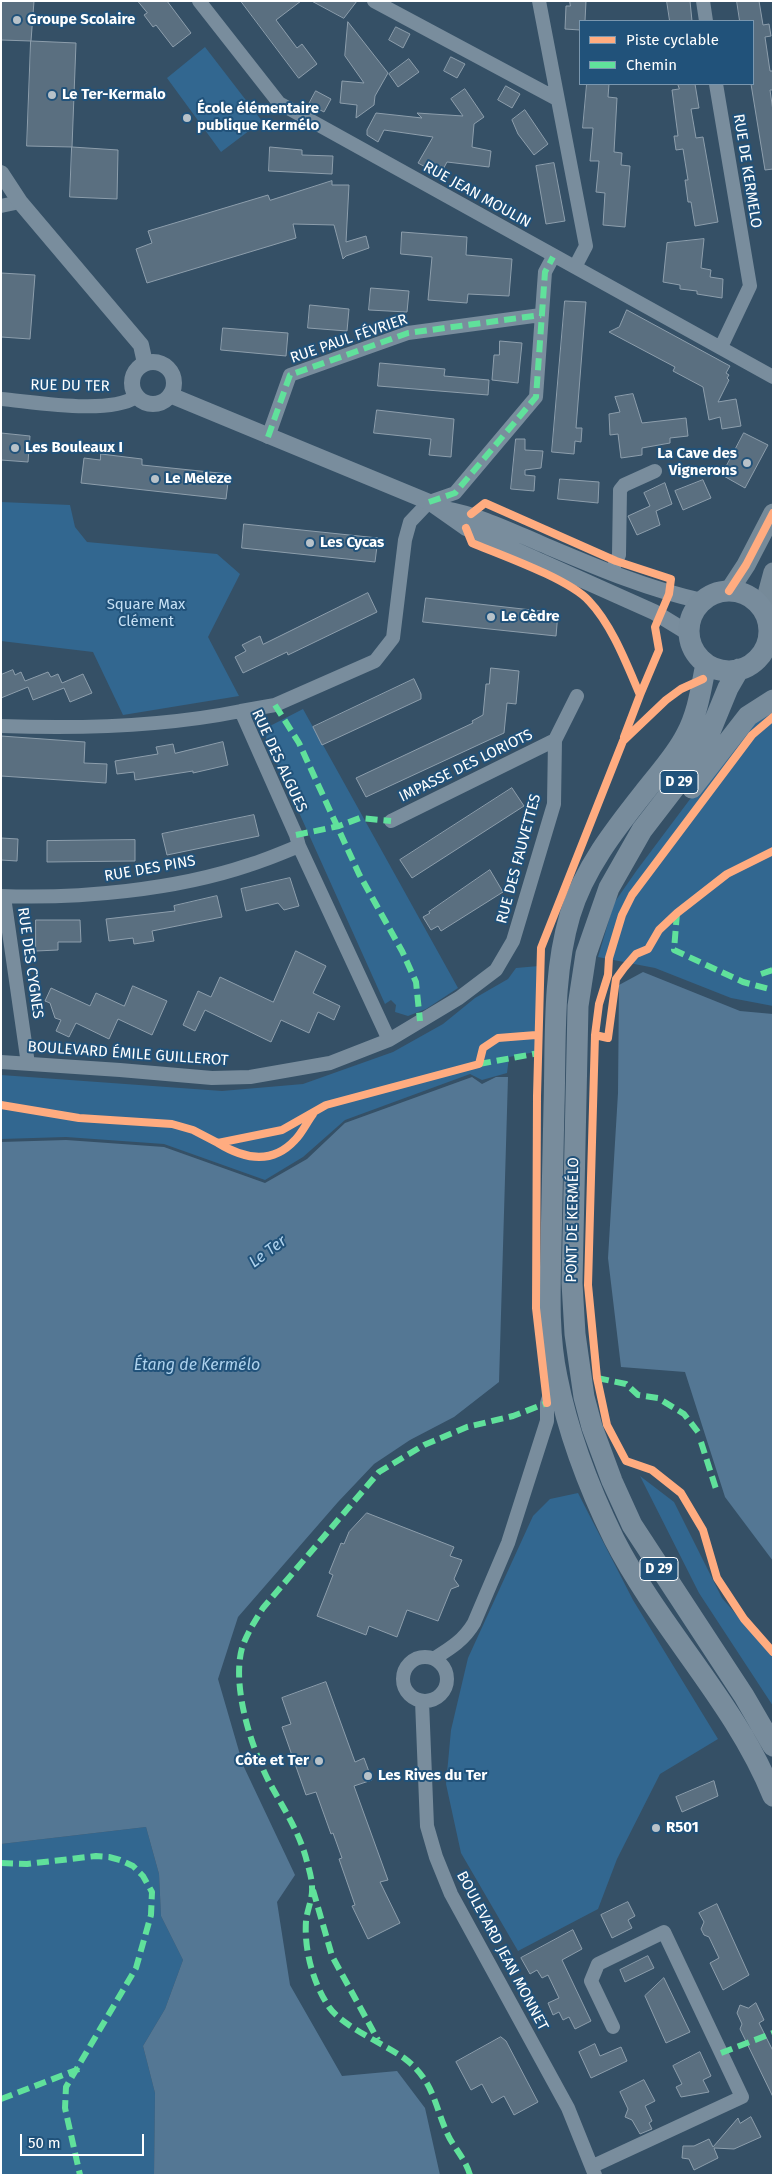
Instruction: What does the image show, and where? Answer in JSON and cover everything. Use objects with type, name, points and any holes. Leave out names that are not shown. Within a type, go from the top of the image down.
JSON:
[{"type":"main road","points":[[729,591],[746,566],[773,513]]},
{"type":"main road","points":[[768,619],[753,598],[741,592],[729,591],[714,594],[702,601],[694,612],[690,626],[694,648],[706,664],[718,669],[739,669],[756,662],[768,654],[768,619],[773,572]]},
{"type":"main road","name":"PONT DE KERMÉLO","points":[[557,1377],[552,1341],[550,1283],[557,994],[564,941],[570,914],[582,884],[619,825],[669,761],[686,735],[698,706],[706,664]]},
{"type":"main road","name":"D 29","points":[[609,888],[642,830],[692,765],[739,669]]},
{"type":"main road","points":[[609,888],[641,853],[748,716],[773,700]]},
{"type":"main road","name":"PONT DE KERMÉLO","points":[[609,888],[586,954],[578,1006],[572,1283],[581,1375],[592,1427],[632,1526],[744,1696],[773,1746]]},
{"type":"main road","name":"D 29","points":[[557,1377],[576,1451],[615,1540],[646,1594],[723,1705],[765,1776],[773,1796]]},
{"type":"street","name":"RUE JEAN MOULIN","points":[[199,1],[280,103],[553,257],[575,267],[773,377]]},
{"type":"street","points":[[374,1],[557,99]]},
{"type":"street","points":[[539,1],[586,246],[575,267]]},
{"type":"street","points":[[703,1],[706,20]]},
{"type":"street","name":"RUE DE KERMELO","points":[[716,85],[750,286],[721,347]]},
{"type":"street","points":[[1,173],[20,202],[141,345],[146,363]]},
{"type":"street","points":[[1,206],[20,202]]},
{"type":"street","points":[[241,711],[275,704],[374,661],[386,649],[393,638],[404,540],[410,522],[433,505],[455,493],[536,397],[545,272],[553,257]]},
{"type":"street","name":"RUE PAUL FÉVRIER","points":[[268,436],[290,375],[408,333],[541,315]]},
{"type":"street","points":[[146,363],[159,363],[169,370],[174,382],[170,395],[166,400],[153,404],[141,401],[136,396],[131,384],[135,371],[146,363]]},
{"type":"street","points":[[170,395],[433,505],[471,514],[611,573],[662,592],[702,601]]},
{"type":"street","name":"RUE DU TER","points":[[1,399],[104,406],[129,401],[136,396]]},
{"type":"street","points":[[611,573],[619,555],[620,490],[624,485],[654,471]]},
{"type":"street","points":[[433,505],[466,528],[654,612],[690,634]]},
{"type":"street","name":"RUE DES FAUVETTES","points":[[496,970],[513,941],[554,804],[555,740],[577,696]]},
{"type":"street","name":"RUE DES ALGUES","points":[[1,726],[73,728],[152,723],[241,711],[296,835],[299,846],[389,1040]]},
{"type":"street","name":"IMPASSE DES LORIOTS","points":[[391,821],[555,740]]},
{"type":"street","name":"RUE DES PINS","points":[[3,896],[97,894],[168,885],[248,866],[299,846]]},
{"type":"street","name":"RUE DES CYGNES","points":[[3,896],[28,1064]]},
{"type":"street","name":"BOULEVARD ÉMILE GUILLEROT","points":[[1,1062],[212,1078],[250,1077],[330,1063],[389,1040],[459,998],[496,970]]},
{"type":"street","points":[[435,1658],[458,1643],[474,1623],[508,1543],[547,1421],[547,1403],[557,1377]]},
{"type":"street","points":[[421,1656],[435,1658],[441,1663],[448,1675],[446,1689],[436,1698],[422,1701],[407,1692],[402,1681],[403,1674],[409,1663],[414,1659],[421,1656]]},
{"type":"street","name":"BOULEVARD JEAN MONNET","points":[[422,1701],[427,1826],[436,1856],[451,1894],[568,2108],[594,2171]]},
{"type":"street","points":[[594,2171],[742,2097],[664,1932],[598,1964],[591,1981],[613,2027]]},
{"type":"green space","points":[[205,47],[262,121],[221,152],[167,78]]},
{"type":"green space","name":"Square Max Clément","points":[[1,502],[70,505],[75,527],[87,542],[217,554],[240,574],[208,637],[239,696],[123,715],[93,652],[1,641]]},
{"type":"green space","points":[[773,704],[773,1006],[731,998],[655,968],[598,957],[614,903],[747,723]]},
{"type":"green space","points":[[303,709],[458,988],[426,1009],[408,1016],[395,1012],[396,1005],[391,1000],[385,1004],[266,739],[268,727]]},
{"type":"green space","points":[[539,966],[535,1052],[509,1057],[507,1073],[482,1080],[470,1074],[345,1120],[303,1157],[265,1180],[164,1144],[66,1137],[1,1139],[1,1075],[222,1091],[303,1084],[393,1052],[443,1024],[475,998],[508,979],[516,968]]},
{"type":"green space","points":[[640,1476],[674,1502],[722,1598],[773,1657],[773,1706],[699,1593]]},
{"type":"green space","points":[[578,1493],[633,1600],[718,1739],[660,1774],[617,1859],[598,1909],[518,1951],[461,1853],[446,1784],[451,1730],[468,1658],[533,1516],[550,1499]]},
{"type":"green space","points":[[146,1827],[159,1874],[161,1916],[183,1960],[165,2009],[143,2046],[155,2093],[154,2175],[1,2175],[1,1844]]},
{"type":"water","points":[[643,972],[740,1011],[773,1014],[773,1561],[725,1497],[685,1372],[621,1367],[608,1258],[618,1093],[619,985]]},
{"type":"water","name":"Étang de Kermélo","points":[[472,1077],[482,1084],[496,1077],[508,1077],[499,1382],[454,1417],[410,1440],[374,1464],[338,1502],[238,1617],[218,1679],[243,1765],[295,1875],[277,1902],[290,1985],[342,2076],[397,2071],[425,2108],[440,2175],[154,2175],[155,2093],[143,2046],[165,2009],[183,1960],[161,1916],[159,1874],[146,1827],[1,1844],[1,1142],[66,1140],[164,1147],[265,1183],[307,1159],[345,1123]]},
{"type":"building","name":"Groupe Scolaire","points":[[1,1],[34,1],[31,41],[1,40]]},
{"type":"building","points":[[138,1],[167,1],[191,33],[173,47],[156,25],[153,27],[144,15],[147,13]]},
{"type":"building","points":[[241,1],[301,1],[276,20],[297,48],[302,44],[317,64],[299,78]]},
{"type":"building","points":[[312,1],[357,1],[344,18]]},
{"type":"building","points":[[570,1],[586,1],[585,20],[579,20],[579,30],[565,29],[566,6],[570,6]]},
{"type":"building","points":[[667,1],[690,1],[692,20],[670,20]]},
{"type":"building","points":[[737,1],[759,1],[763,25],[769,24],[771,36],[765,37],[770,71],[773,71],[773,90],[770,90],[773,111],[773,169],[765,170],[751,85],[754,85],[754,20],[740,20]]},
{"type":"building","points":[[348,22],[388,73],[375,96],[374,105],[356,118],[357,105],[340,103],[342,81],[364,83],[345,56]]},
{"type":"building","points":[[396,27],[410,34],[403,48],[389,40]]},
{"type":"building","name":"Le Ter-Kermalo","points":[[31,41],[76,43],[72,147],[27,146]]},
{"type":"building","points":[[451,57],[465,64],[457,78],[444,71]]},
{"type":"building","points":[[409,59],[419,72],[398,87],[389,74]]},
{"type":"building","points":[[587,85],[609,85],[608,97],[617,98],[614,152],[622,153],[621,165],[630,166],[625,227],[603,225],[605,193],[596,192],[599,161],[590,161],[593,128],[583,128]]},
{"type":"building","points":[[678,85],[695,85],[699,108],[691,109],[696,138],[703,137],[718,222],[695,226],[691,202],[688,202],[685,180],[688,180],[683,149],[676,150],[674,136],[678,136],[672,90],[679,89]]},
{"type":"building","points":[[506,86],[520,94],[512,108],[498,100]]},
{"type":"building","points":[[465,89],[484,117],[474,124],[472,147],[491,151],[489,167],[447,162],[440,175],[418,163],[433,137],[384,130],[378,142],[367,135],[367,130],[376,113],[422,118],[417,113],[463,116],[451,99]]},
{"type":"building","points":[[316,91],[331,99],[324,112],[309,104]]},
{"type":"building","points":[[525,110],[548,144],[534,155],[518,134],[512,120]]},
{"type":"building","points":[[72,147],[118,150],[117,199],[70,197]]},
{"type":"building","points":[[270,147],[302,150],[302,155],[333,156],[332,174],[269,171]]},
{"type":"building","points":[[554,163],[565,221],[546,224],[536,166]]},
{"type":"building","points":[[332,181],[332,185],[349,185],[346,242],[366,236],[369,248],[346,256],[343,259],[334,225],[293,224],[296,238],[147,283],[136,249],[152,243],[148,231],[268,195],[270,200]]},
{"type":"building","points":[[402,232],[467,237],[466,255],[512,259],[509,296],[468,294],[467,303],[428,300],[432,257],[401,254]]},
{"type":"building","points":[[704,239],[701,268],[711,270],[710,277],[723,279],[722,298],[697,294],[697,291],[680,289],[680,285],[663,282],[667,243]]},
{"type":"building","points":[[1,273],[35,275],[30,339],[1,337]]},
{"type":"building","points":[[371,288],[409,291],[407,312],[369,310]]},
{"type":"building","points":[[565,301],[586,302],[576,428],[582,428],[581,442],[575,441],[574,454],[552,452]]},
{"type":"building","points":[[310,305],[349,309],[347,331],[308,328]]},
{"type":"building","points":[[627,310],[730,366],[726,373],[729,375],[727,378],[729,380],[718,402],[736,399],[741,426],[722,429],[720,417],[709,420],[703,387],[673,371],[675,367],[609,332],[619,327]]},
{"type":"building","points":[[223,328],[288,333],[286,356],[221,350]]},
{"type":"building","points":[[500,341],[522,343],[518,383],[492,380],[494,355],[499,355]]},
{"type":"building","points":[[380,363],[445,369],[444,376],[489,380],[488,395],[378,386]]},
{"type":"building","points":[[633,394],[642,423],[686,418],[688,436],[670,438],[670,443],[642,448],[642,455],[621,458],[618,434],[610,435],[609,414],[620,412],[615,397]]},
{"type":"building","points":[[377,410],[454,419],[451,457],[429,455],[431,439],[374,433]]},
{"type":"building","name":"Les Bouleaux I","points":[[1,433],[30,436],[28,462],[1,460]]},
{"type":"building","points":[[744,433],[768,445],[745,488],[722,475]]},
{"type":"building","points":[[516,439],[525,439],[525,450],[543,451],[541,468],[525,470],[525,475],[535,476],[534,491],[511,489]]},
{"type":"building","name":"Le Meleze","points":[[101,454],[142,459],[142,465],[229,474],[226,499],[81,483],[84,458],[100,460]]},
{"type":"building","points":[[560,479],[599,482],[598,503],[558,499]]},
{"type":"building","points":[[703,480],[711,498],[683,510],[675,491]]},
{"type":"building","points":[[665,483],[672,504],[656,511],[660,525],[637,535],[628,516],[650,506],[644,493]]},
{"type":"building","name":"Les Cycas","points":[[244,524],[378,538],[375,562],[242,548]]},
{"type":"building","points":[[368,593],[377,612],[288,655],[287,652],[243,673],[235,657],[246,651],[242,645],[260,636],[263,644]]},
{"type":"building","name":"Le Cèdre","points":[[426,598],[558,613],[556,636],[423,622]]},
{"type":"building","points":[[491,668],[519,671],[516,704],[507,703],[504,733],[366,797],[356,778],[473,723],[472,721],[483,715],[486,684],[489,684]]},
{"type":"building","points":[[13,670],[15,675],[21,672],[25,681],[48,672],[51,677],[58,674],[62,683],[83,674],[92,693],[70,702],[64,688],[33,700],[28,687],[1,698],[1,675]]},
{"type":"building","points":[[414,679],[421,694],[421,699],[322,745],[313,727]]},
{"type":"building","points":[[1,736],[85,742],[84,763],[107,764],[106,783],[1,776]]},
{"type":"building","points":[[223,742],[228,765],[193,773],[193,771],[135,780],[134,772],[117,774],[115,761],[158,754],[156,747],[173,744],[175,753]]},
{"type":"building","points":[[512,788],[524,806],[412,878],[400,860]]},
{"type":"building","points":[[254,815],[259,836],[167,855],[162,834]]},
{"type":"building","points":[[1,838],[18,839],[17,861],[1,860]]},
{"type":"building","points":[[135,840],[135,861],[47,862],[47,841]]},
{"type":"building","points":[[490,870],[503,892],[441,931],[438,926],[431,930],[423,917]]},
{"type":"building","points":[[290,878],[299,906],[284,910],[278,903],[246,911],[241,889]]},
{"type":"building","points":[[217,896],[222,917],[152,931],[154,941],[134,944],[133,938],[109,941],[106,919],[175,911],[174,906]]},
{"type":"building","points":[[36,920],[80,920],[81,942],[58,942],[58,950],[36,951]]},
{"type":"building","points":[[296,951],[326,966],[313,993],[340,1006],[334,1020],[318,1012],[309,1033],[281,1020],[271,1042],[205,1010],[195,1031],[183,1025],[198,991],[211,997],[220,977],[273,1002]]},
{"type":"building","points":[[133,986],[167,1001],[152,1035],[118,1019],[109,1039],[76,1023],[69,1037],[56,1031],[61,1020],[55,1018],[50,1003],[45,1001],[51,988],[90,1006],[96,993],[124,1006]]},
{"type":"building","points":[[367,1513],[454,1547],[450,1556],[462,1560],[454,1579],[459,1586],[451,1589],[438,1621],[407,1610],[397,1637],[369,1626],[366,1635],[317,1616],[333,1575],[329,1573],[341,1543],[344,1544],[349,1532]]},
{"type":"building","points":[[326,1682],[355,1762],[364,1758],[372,1780],[354,1786],[388,1880],[380,1882],[400,1923],[368,1939],[352,1906],[355,1905],[339,1859],[342,1858],[333,1833],[331,1834],[316,1792],[306,1795],[282,1727],[291,1724],[282,1698]]},
{"type":"building","points":[[714,1781],[718,1796],[682,1812],[676,1797]]},
{"type":"building","points":[[628,1902],[635,1916],[628,1920],[632,1928],[612,1938],[601,1915]]},
{"type":"building","points":[[717,1904],[749,1975],[723,1990],[710,1963],[719,1958],[709,1937],[704,1935],[701,1929],[704,1922],[699,1913]]},
{"type":"building","points":[[573,1930],[582,1949],[562,1960],[591,2021],[575,2029],[569,2017],[563,2020],[559,2012],[553,2015],[548,2003],[559,1998],[548,1975],[542,1978],[537,1970],[530,1974],[521,1958]]},
{"type":"building","points":[[648,1956],[654,1968],[625,1982],[620,1970]]},
{"type":"building","points":[[664,1978],[690,2032],[666,2043],[645,1996]]},
{"type":"building","points":[[756,2003],[764,2020],[759,2023],[773,2051],[773,2097],[740,2029],[742,2024],[737,2013],[740,2005],[748,2008]]},
{"type":"building","points":[[501,2037],[506,2041],[538,2102],[514,2115],[504,2096],[492,2103],[482,2084],[471,2090],[456,2062]]},
{"type":"building","points":[[595,2044],[600,2056],[621,2047],[627,2061],[591,2078],[579,2052]]},
{"type":"building","points":[[700,2052],[711,2076],[703,2080],[709,2092],[681,2097],[676,2087],[682,2084],[673,2066]]},
{"type":"building","points":[[644,2080],[655,2101],[645,2106],[652,2121],[649,2123],[652,2129],[640,2134],[632,2120],[625,2117],[628,2109],[620,2092]]},
{"type":"building","points":[[751,2117],[761,2137],[734,2149],[714,2148],[718,2158],[694,2170],[689,2159],[682,2158],[683,2146],[694,2146],[709,2139],[713,2147],[738,2118],[740,2123]]},
{"type":"marked path","points":[[429,502],[455,493],[536,397],[545,272],[553,257]]},
{"type":"marked path","points":[[268,437],[290,375],[408,333],[541,315]]},
{"type":"marked path","points":[[275,705],[299,743],[359,874],[402,951],[416,982],[420,1021]]},
{"type":"marked path","points":[[296,835],[339,826],[360,818],[391,821]]},
{"type":"marked path","points":[[677,913],[674,950],[743,982],[773,990]]},
{"type":"marked path","points":[[761,974],[773,970]]},
{"type":"marked path","points":[[479,1064],[539,1053]]},
{"type":"marked path","points":[[597,1378],[626,1384],[638,1395],[658,1398],[684,1414],[698,1432]]},
{"type":"marked path","points":[[470,2175],[464,2161],[450,2139],[428,2086],[415,2067],[404,2058],[343,2021],[329,2007],[318,1988],[306,1943],[306,1921],[312,1891],[310,1872],[300,1840],[265,1775],[258,1758],[242,1701],[239,1664],[244,1643],[263,1608],[379,1472],[424,1445],[467,1427],[513,1416],[547,1403]]},
{"type":"marked path","points":[[701,1442],[717,1492]]},
{"type":"marked path","points":[[1,1863],[27,1864],[96,1856],[109,1857],[133,1866],[143,1876],[152,1892],[151,1915],[136,1968],[66,2087],[65,2108],[80,2175]]},
{"type":"marked path","points":[[313,1890],[332,1956],[378,2040]]},
{"type":"marked path","points":[[721,2053],[773,2033]]},
{"type":"marked path","points":[[1,2099],[79,2069]]},
{"type":"cycle path","points":[[471,514],[485,503],[616,561],[671,579],[669,594],[655,627],[659,650],[640,695]]},
{"type":"cycle path","points":[[729,591],[746,565],[773,513]]},
{"type":"cycle path","points":[[466,528],[472,543],[534,568],[566,584],[589,601],[597,611],[612,633],[640,695],[624,737]]},
{"type":"cycle path","points":[[547,1403],[536,1308],[537,1096],[541,948],[623,741],[666,700],[681,689],[703,679]]},
{"type":"cycle path","points":[[773,717],[752,735],[632,895],[622,915],[609,958],[608,975],[599,1004],[595,1035],[588,1285],[597,1378],[607,1425],[626,1461],[652,1470],[681,1493],[703,1530],[717,1578],[744,1619],[773,1652]]},
{"type":"cycle path","points":[[595,1035],[608,1038],[616,979],[636,954],[648,949],[659,930],[677,913],[727,874],[773,851]]},
{"type":"cycle path","points":[[1,1105],[79,1118],[172,1124],[193,1130],[218,1143],[282,1130],[326,1105],[479,1064],[483,1048],[498,1038],[536,1035]]},
{"type":"cycle path","points":[[218,1143],[248,1156],[258,1157],[277,1153],[295,1140],[313,1114]]},
{"type":"place","name":"Groupe Scolaire","points":[[17,20]]},
{"type":"place","name":"Le Ter-Kermalo","points":[[52,95]]},
{"type":"place","name":"École élémentaire publique Kermélo","points":[[187,118]]},
{"type":"place","name":"Les Bouleaux I","points":[[15,448]]},
{"type":"place","name":"La Cave des Vignerons","points":[[747,463]]},
{"type":"place","name":"Le Meleze","points":[[155,479]]},
{"type":"place","name":"Les Cycas","points":[[310,543]]},
{"type":"place","name":"Le Cèdre","points":[[491,617]]},
{"type":"place","name":"Côte et Ter","points":[[319,1761]]},
{"type":"place","name":"Les Rives du Ter","points":[[368,1776]]},
{"type":"place","name":"R501","points":[[656,1828]]},
{"type":"water label","name":"Le Ter","points":[[268,1252]]}]
